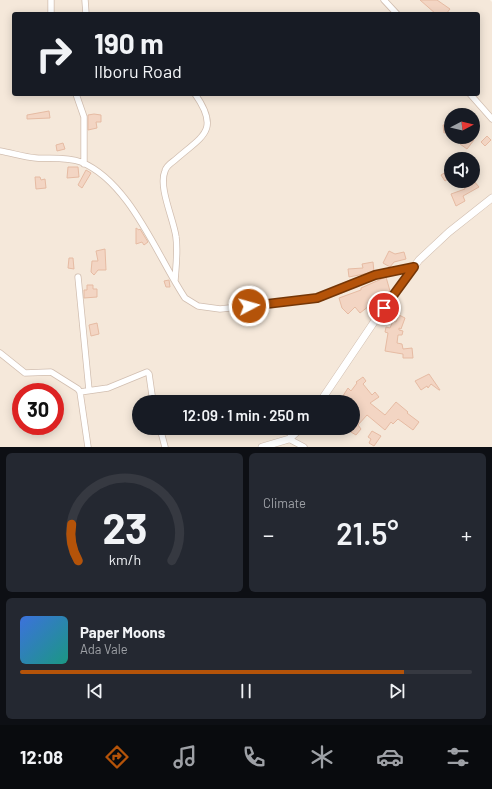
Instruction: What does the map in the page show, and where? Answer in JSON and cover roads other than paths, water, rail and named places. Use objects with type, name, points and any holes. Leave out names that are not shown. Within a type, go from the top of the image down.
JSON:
[{"type":"street","points":[[51,0],[51,12]]},
{"type":"street","points":[[85,0],[86,12]]},
{"type":"street","points":[[384,0],[395,12]]},
{"type":"street","points":[[77,96],[85,124],[84,164]]},
{"type":"street","points":[[175,282],[177,238],[164,187],[164,174],[167,167],[201,138],[207,129],[207,115],[197,96]]},
{"type":"street","points":[[472,96],[492,119]]},
{"type":"street","points":[[0,150],[35,158],[63,158],[84,164],[107,179],[122,195],[185,298],[191,303],[206,309],[220,309],[317,298],[375,275],[414,267]]},
{"type":"street","points":[[325,395],[414,267],[449,232],[492,198]]},
{"type":"street","points":[[78,277],[89,390]]},
{"type":"street","points":[[0,353],[25,372],[51,372],[80,392],[108,388],[147,372],[149,373],[152,395]]},
{"type":"street","points":[[80,392],[88,447]]},
{"type":"street","points":[[162,435],[166,447]]},
{"type":"street","points":[[262,447],[289,439],[293,435]]},
{"type":"street","points":[[289,439],[304,447]]}]
